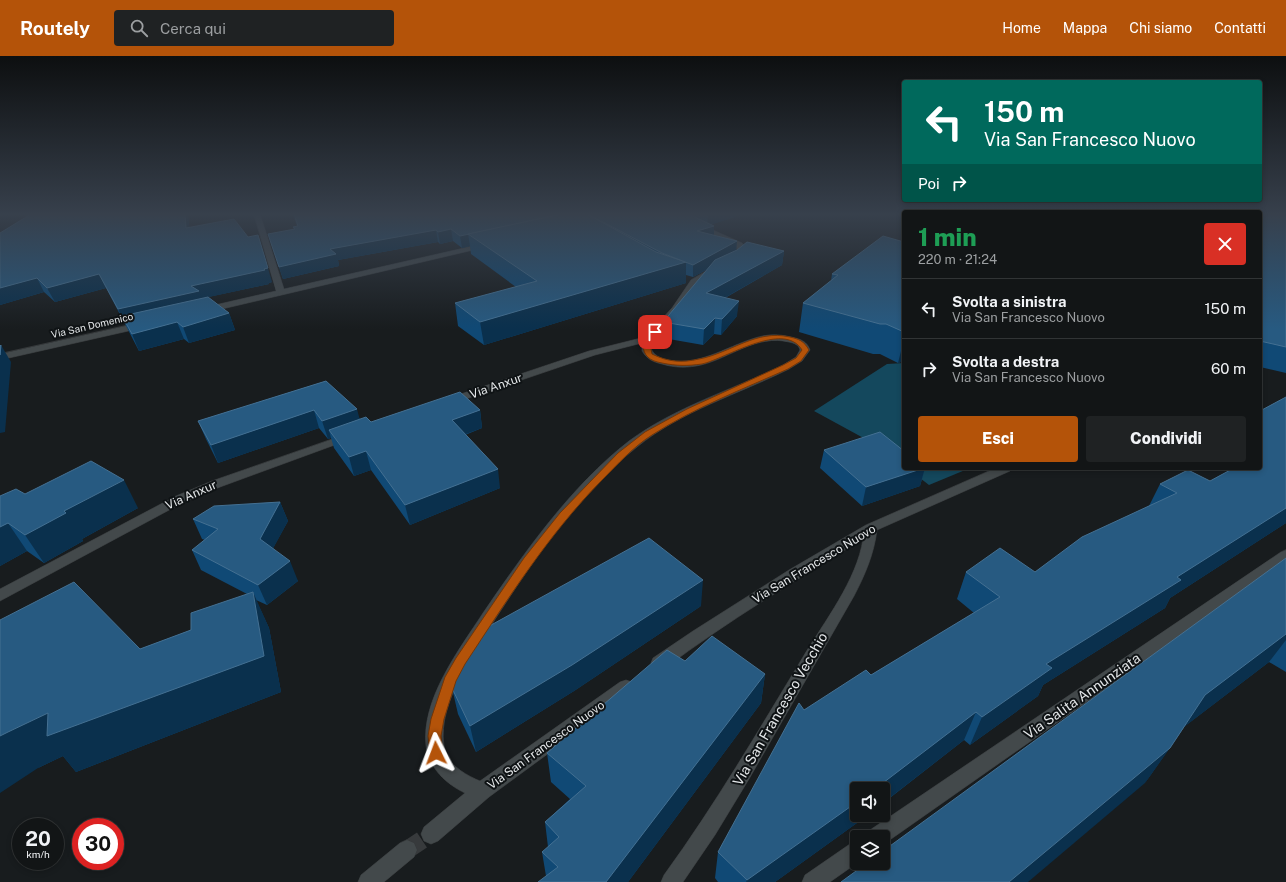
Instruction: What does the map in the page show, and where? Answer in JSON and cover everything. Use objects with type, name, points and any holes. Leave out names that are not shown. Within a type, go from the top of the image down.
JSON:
[{"type":"street","points":[[269,253],[281,293]]},
{"type":"street","points":[[193,313],[454,253]]},
{"type":"street","points":[[732,261],[742,253]]},
{"type":"street","points":[[648,339],[675,310],[694,282],[719,268]]},
{"type":"street","points":[[683,278],[694,282]]},
{"type":"street","name":"Via San Domenico","points":[[0,358],[148,323]]},
{"type":"street","name":"Via San Francesco Nuovo","points":[[648,339],[646,348],[650,356],[677,364],[702,361],[765,337],[781,337],[796,341],[802,344],[805,350],[799,359],[786,367],[677,417],[634,444],[599,477],[569,509],[527,561],[460,661],[450,681],[437,719],[435,736],[436,753],[442,766],[461,782],[472,788],[482,791],[698,634],[728,617],[794,574],[872,528],[902,513],[1001,470]]},
{"type":"street","name":"Via Anxur","points":[[442,404],[592,353],[648,339]]},
{"type":"street","name":"Via Anxur","points":[[0,596],[180,499],[216,484],[360,432]]},
{"type":"street","name":"Via San Francesco Vecchio","points":[[671,882],[746,769],[852,586],[869,546],[872,528]]},
{"type":"street","name":"Via Salita Annunziata","points":[[887,830],[1286,555]]},
{"type":"street","points":[[431,834],[482,791]]},
{"type":"street","points":[[368,882],[407,850]]},
{"type":"street","points":[[812,882],[850,856]]},
{"type":"shaded area","points":[[902,363],[902,464],[880,447],[814,411],[887,364]]},
{"type":"shaded area","points":[[910,470],[965,470],[929,485]]},
{"type":"building","points":[[0,253],[263,253],[268,268],[264,269],[265,270],[191,286],[199,291],[118,309],[99,274],[47,288],[37,278],[0,288]]},
{"type":"building","points":[[274,253],[334,253],[336,254],[279,267]]},
{"type":"building","points":[[495,253],[658,253],[686,262],[480,322],[455,303],[537,281]]},
{"type":"building","points":[[661,253],[716,253],[693,265]]},
{"type":"building","points":[[731,253],[781,253],[706,293],[739,301],[722,319],[715,318],[704,329],[663,322],[715,260]]},
{"type":"building","points":[[861,253],[902,253],[902,331],[886,324],[880,324],[803,303],[838,275],[832,274]]},
{"type":"building","points":[[1262,253],[1286,253],[1286,347],[1262,341]]},
{"type":"building","points":[[208,297],[229,313],[183,327],[177,322],[132,334],[122,316]]},
{"type":"building","points":[[326,381],[357,409],[322,421],[314,410],[211,445],[198,421]]},
{"type":"building","points":[[460,392],[480,410],[452,420],[498,469],[405,505],[366,451],[349,457],[329,430],[366,417],[371,422]]},
{"type":"building","points":[[1286,397],[1286,508],[1177,577],[1181,580],[1046,664],[1052,668],[982,717],[976,712],[884,782],[850,782],[850,807],[747,880],[718,852],[799,703],[804,710],[866,670],[871,675],[1000,597],[966,572],[1000,548],[1035,572],[1082,537],[1177,493],[1160,484],[1188,470],[1210,481],[1230,470],[1262,470],[1262,410]]},
{"type":"building","points":[[880,432],[902,449],[902,470],[918,470],[866,487],[824,450]]},
{"type":"building","points":[[91,461],[124,480],[64,511],[66,513],[25,535],[8,523],[0,527],[0,496],[16,489],[25,494]]},
{"type":"building","points":[[280,502],[260,539],[290,561],[258,585],[192,550],[218,529],[193,519],[214,506]]},
{"type":"building","points":[[649,538],[703,580],[572,665],[470,726],[452,688],[473,635]]},
{"type":"building","points":[[1286,558],[1286,634],[1205,695],[1170,748],[1009,882],[841,882],[857,870],[890,870],[890,846]]},
{"type":"building","points":[[74,582],[140,649],[191,630],[191,613],[253,592],[264,656],[47,736],[48,713],[0,736],[0,620]]},
{"type":"building","points":[[712,636],[765,674],[606,882],[538,882],[558,867],[542,852],[559,837],[545,822],[586,786],[547,753],[667,650],[685,661]]},
{"type":"tunnel","points":[[407,850],[431,834]]},
{"type":"route","points":[[436,753],[435,736],[437,719],[450,681],[460,661],[527,561],[594,481],[621,455],[648,434],[690,410],[786,367],[799,359],[805,350],[805,347],[802,344],[789,338],[765,337],[702,361],[692,364],[677,364],[654,358],[647,352],[646,344],[648,339],[655,332]]}]
